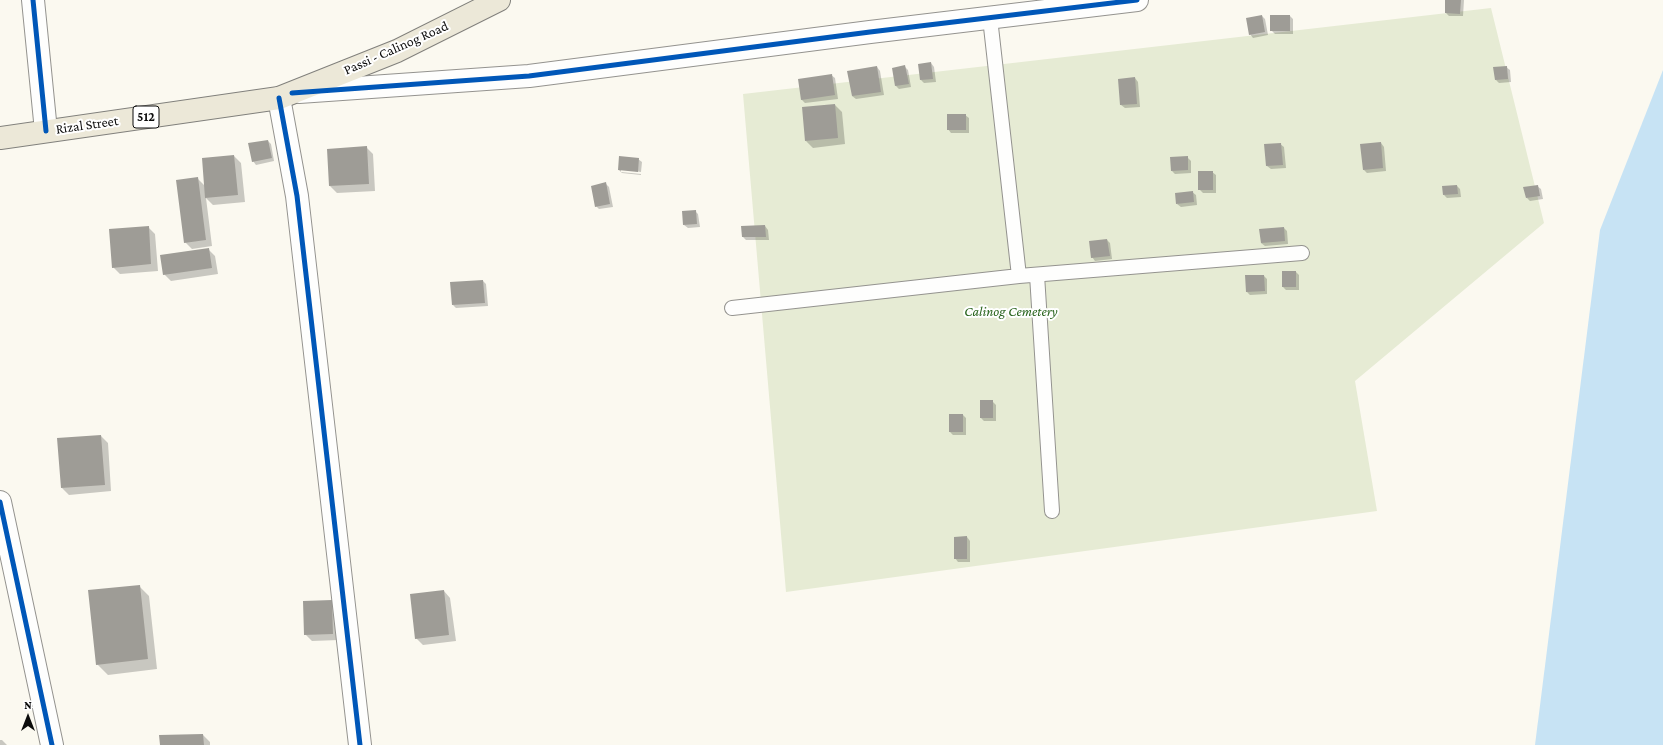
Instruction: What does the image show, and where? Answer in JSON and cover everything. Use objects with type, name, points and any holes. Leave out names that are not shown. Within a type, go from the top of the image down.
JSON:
[{"type":"main road","name":"Passi - Calinog Road","points":[[285,96],[397,51],[499,0]]},
{"type":"main road","name":"Rizal Street","points":[[0,138],[285,96]]},
{"type":"street","points":[[33,0],[46,131]]},
{"type":"street","points":[[360,745],[285,96],[529,76],[1137,0]]},
{"type":"street","points":[[0,502],[52,745]]},
{"type":"lane","points":[[990,18],[1019,276]]},
{"type":"lane","points":[[732,308],[1019,276],[1302,253]]},
{"type":"lane","points":[[1037,275],[1052,511]]},
{"type":"green space","name":"Calinog Cemetery","points":[[1491,8],[1544,223],[1355,381],[1377,511],[786,592],[743,94]]},
{"type":"water","points":[[1663,70],[1663,745],[1535,745],[1600,230]]},
{"type":"building","points":[[1445,0],[1461,0],[1460,14],[1445,13]]},
{"type":"building","points":[[1262,15],[1265,32],[1249,35],[1246,18]]},
{"type":"building","points":[[1270,15],[1290,15],[1290,31],[1270,31]]},
{"type":"building","points":[[931,62],[933,79],[920,80],[918,64]]},
{"type":"building","points":[[905,65],[909,84],[895,86],[892,68]]},
{"type":"building","points":[[877,66],[881,92],[852,96],[847,71]]},
{"type":"building","points":[[1507,66],[1508,79],[1495,80],[1493,67]]},
{"type":"building","points":[[832,74],[835,95],[801,100],[798,79]]},
{"type":"building","points":[[1135,77],[1137,104],[1120,105],[1118,79]]},
{"type":"building","points":[[835,104],[838,138],[805,141],[802,107]]},
{"type":"building","points":[[947,114],[966,114],[966,130],[947,130]]},
{"type":"building","points":[[268,140],[272,158],[252,162],[248,143]]},
{"type":"building","points":[[1381,142],[1383,168],[1363,170],[1360,144]]},
{"type":"building","points":[[1281,143],[1283,165],[1266,166],[1264,144]]},
{"type":"building","points":[[367,146],[369,184],[329,186],[327,149]]},
{"type":"building","points":[[234,155],[238,195],[205,198],[202,158]]},
{"type":"building","points":[[619,156],[639,158],[638,172],[618,170]]},
{"type":"building","points":[[1188,156],[1188,170],[1171,171],[1170,157]]},
{"type":"building","points":[[1198,171],[1213,171],[1213,190],[1198,190]]},
{"type":"building","points":[[198,177],[206,240],[184,243],[176,180]]},
{"type":"building","points":[[606,182],[610,204],[595,207],[591,186]]},
{"type":"building","points":[[1457,185],[1458,194],[1443,195],[1442,186]]},
{"type":"building","points":[[1538,185],[1540,196],[1526,198],[1523,187]]},
{"type":"building","points":[[1193,191],[1194,202],[1176,204],[1175,193]]},
{"type":"building","points":[[696,210],[697,224],[683,225],[682,211]]},
{"type":"building","points":[[765,225],[766,237],[742,237],[741,226]]},
{"type":"building","points":[[149,226],[151,264],[112,268],[109,229]]},
{"type":"building","points":[[1284,227],[1285,241],[1261,243],[1259,229]]},
{"type":"building","points":[[1107,239],[1110,256],[1091,258],[1089,241]]},
{"type":"building","points":[[209,248],[212,268],[163,275],[160,255]]},
{"type":"building","points":[[1282,271],[1296,271],[1296,287],[1282,287]]},
{"type":"building","points":[[1245,275],[1264,275],[1265,291],[1246,292]]},
{"type":"building","points":[[483,280],[485,303],[452,305],[450,282]]},
{"type":"building","points":[[980,400],[993,400],[993,418],[980,418]]},
{"type":"building","points":[[949,414],[963,414],[963,432],[949,432]]},
{"type":"building","points":[[101,435],[105,485],[61,488],[57,438]]},
{"type":"building","points":[[967,536],[967,559],[954,559],[954,537]]},
{"type":"building","points":[[140,585],[148,659],[96,665],[88,590]]},
{"type":"building","points":[[444,590],[449,635],[415,639],[410,594]]},
{"type":"building","points":[[332,600],[333,634],[304,635],[303,601]]},
{"type":"building","points":[[203,734],[204,745],[160,745],[159,735]]},
{"type":"cycle path","points":[[33,0],[46,131]]},
{"type":"cycle path","points":[[292,93],[529,76],[870,32],[1137,0]]},
{"type":"cycle path","points":[[279,98],[297,196],[360,745]]},
{"type":"cycle path","points":[[0,502],[52,745]]}]
